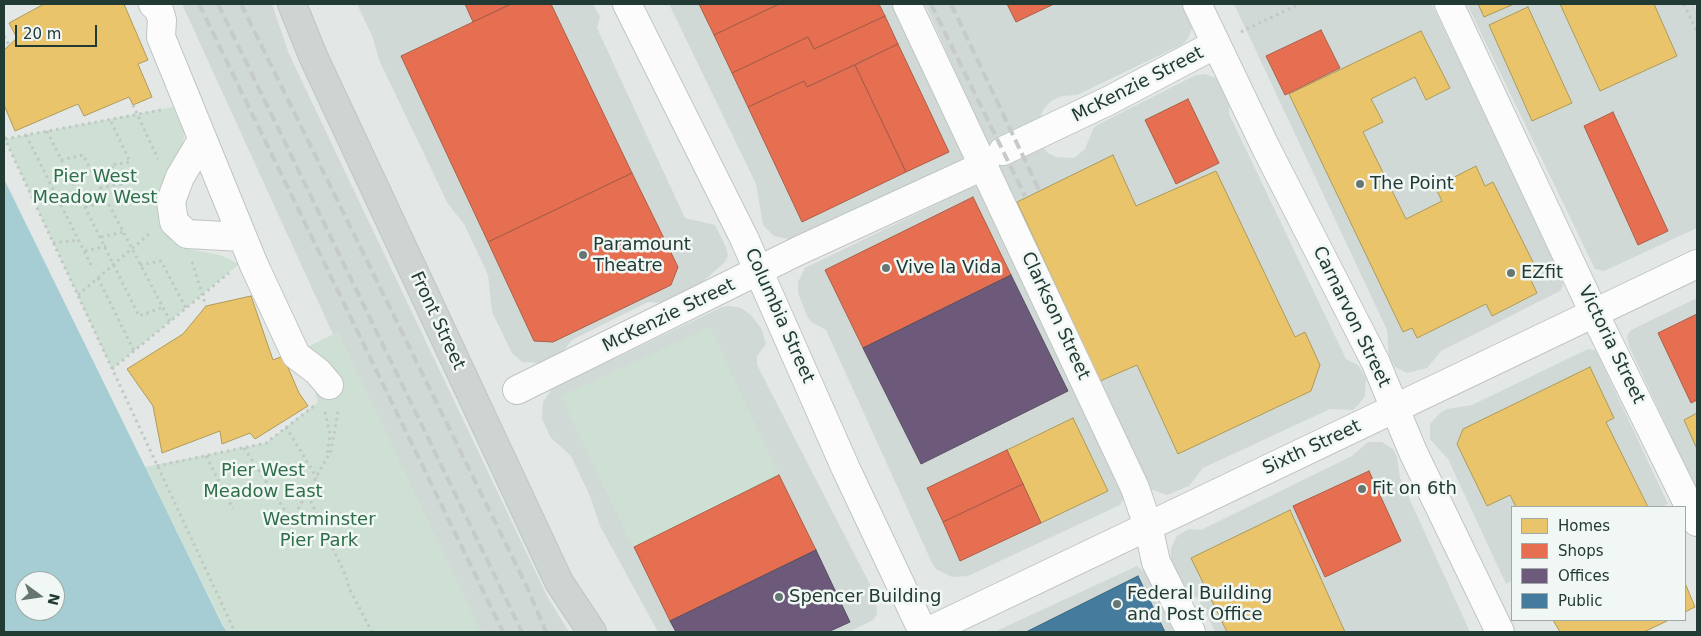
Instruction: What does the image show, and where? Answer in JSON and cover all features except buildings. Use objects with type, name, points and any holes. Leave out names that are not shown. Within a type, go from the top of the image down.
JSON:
[{"type":"main road","name":"Front Street","points":[[292,4],[313,56],[559,582],[592,632]]},
{"type":"street","points":[[152,4],[159,10],[162,20],[160,37],[242,238],[296,355],[318,372],[324,393]]},
{"type":"street","name":"Columbia Street","points":[[628,4],[759,272],[846,469],[923,632]]},
{"type":"street","name":"Clarkson Street","points":[[907,4],[994,158],[1135,488],[1148,526],[1156,562],[1192,632]]},
{"type":"street","name":"Carnarvon Street","points":[[1197,4],[1376,363],[1452,537],[1500,632]]},
{"type":"street","name":"Victoria Street","points":[[1449,4],[1594,313],[1697,522]]},
{"type":"street","name":"McKenzie Street","points":[[517,390],[759,272],[798,251],[994,158],[1216,44]]},
{"type":"street","points":[[202,140],[180,177],[171,201],[174,222],[187,234],[242,238]]},
{"type":"street","name":"Sixth Street","points":[[927,632],[1697,264]]},
{"type":"path","points":[[1250,27],[1299,4]]},
{"type":"path","points":[[1684,4],[1697,32]]},
{"type":"path","points":[[4,36],[9,45]]},
{"type":"path","points":[[133,105],[162,168]]},
{"type":"path","points":[[164,109],[4,138],[235,632]]},
{"type":"path","points":[[100,188],[121,184],[111,165],[130,162],[110,119]]},
{"type":"path","points":[[47,131],[106,246],[139,316],[163,308]]},
{"type":"path","points":[[26,135],[91,265]]},
{"type":"path","points":[[62,160],[84,155],[170,321]]},
{"type":"path","points":[[85,207],[108,202]]},
{"type":"path","points":[[78,295],[152,231]]},
{"type":"path","points":[[101,237],[123,232]]},
{"type":"path","points":[[53,243],[79,240]]},
{"type":"path","points":[[85,251],[106,246]]},
{"type":"path","points":[[191,258],[206,306]]},
{"type":"path","points":[[140,265],[161,261],[186,308]]},
{"type":"path","points":[[112,369],[232,270]]},
{"type":"path","points":[[98,278],[134,351]]},
{"type":"path","points":[[157,466],[266,443],[324,393],[338,412],[331,451],[292,521],[286,539]]},
{"type":"path","points":[[286,427],[317,478]]},
{"type":"path","points":[[244,448],[292,521]]},
{"type":"path","points":[[206,456],[233,509]]},
{"type":"path","points":[[307,494],[345,574],[350,590],[372,632]]},
{"type":"shaded area","points":[[182,4],[272,4],[289,54],[548,598],[569,632],[469,632]]},
{"type":"shaded area","points":[[357,4],[593,4],[600,17],[597,28],[685,218],[715,225],[726,247],[728,256],[725,262],[690,293],[668,303],[648,302],[572,340],[561,354],[540,363],[522,362],[512,353],[492,312],[488,275],[464,224],[448,204],[379,60],[373,38]]},
{"type":"shaded area","points":[[669,4],[896,4],[966,149],[963,158],[955,164],[792,240],[774,236],[763,225],[756,184]]},
{"type":"shaded area","points":[[925,4],[1183,4],[1193,26],[1183,44],[1077,95],[1062,96],[1051,101],[1043,110],[1037,127],[1041,145],[1048,153],[1056,157],[1074,158],[1085,149],[1093,129],[1097,125],[1196,75],[1205,74],[1222,80],[1230,93],[1229,114],[1346,359],[1358,365],[1366,378],[1365,396],[1359,404],[1353,410],[1330,409],[1203,468],[1189,486],[1167,495],[1150,489],[1000,171]]},
{"type":"shaded area","points":[[1234,4],[1432,4],[1562,275],[1563,286],[1560,291],[1441,351],[1427,368],[1407,373],[1395,367],[1389,356],[1387,330]]},
{"type":"shaded area","points":[[1467,4],[1694,4],[1697,12],[1697,228],[1604,271],[1595,269]]},
{"type":"shaded area","points":[[972,187],[979,187],[1125,496],[1120,505],[968,576],[952,577],[936,569],[932,563],[826,330],[811,322],[807,316],[798,293],[798,282],[805,268]]},
{"type":"shaded area","points":[[1697,298],[1696,489],[1629,346],[1627,336],[1631,330]]},
{"type":"shaded area","points":[[722,307],[741,308],[751,315],[761,328],[766,344],[757,356],[757,365],[876,596],[877,614],[873,620],[849,632],[658,632],[600,526],[590,496],[571,456],[551,438],[542,419],[543,402],[552,389]]},
{"type":"shaded area","points":[[1588,349],[1595,350],[1668,504],[1663,506],[1511,506],[1511,582],[1506,584],[1448,459],[1430,439],[1430,424],[1440,413],[1447,409],[1472,405]]},
{"type":"shaded area","points":[[1368,442],[1382,442],[1393,449],[1397,457],[1400,478],[1470,632],[1215,632],[1198,598],[1185,592],[1171,563],[1171,548],[1177,536],[1189,529],[1201,530],[1352,456]]},
{"type":"shaded area","name":"Federal Building and Post Office","points":[[1137,566],[1146,573],[1174,632],[994,632]]},
{"type":"green space","name":"Pier West Meadow West","points":[[173,107],[184,133],[183,147],[157,195],[159,225],[174,243],[188,249],[220,255],[239,264],[112,369],[5,139]]},
{"type":"green space","points":[[710,327],[779,475],[634,547],[561,396]]},
{"type":"green space","name":"Westminster Pier Park","points":[[338,332],[481,632],[227,632],[145,467],[266,443],[318,402],[315,392],[340,380],[334,368],[312,354],[307,347]]},
{"type":"water","points":[[4,179],[223,626],[227,632],[4,632]]},
{"type":"railway","points":[[199,4],[503,632]]},
{"type":"railway","points":[[218,4],[522,632]]},
{"type":"railway","points":[[241,4],[527,587],[546,632]]},
{"type":"railway","points":[[931,4],[1025,196]]},
{"type":"railway","points":[[951,4],[1039,190]]},
{"type":"place","name":"The Point","points":[[1360,184]]},
{"type":"place","name":"Paramount Theatre","points":[[583,255]]},
{"type":"place","name":"Vive la Vida","points":[[886,268]]},
{"type":"place","name":"EZfit","points":[[1511,273]]},
{"type":"place","name":"Fit on 6th","points":[[1362,489]]},
{"type":"place","name":"Spencer Building","points":[[779,597]]},
{"type":"place","name":"Federal Building and Post Office","points":[[1117,604]]},
{"type":"park label","name":"Pier West Meadow East","points":[[263,481]]}]
